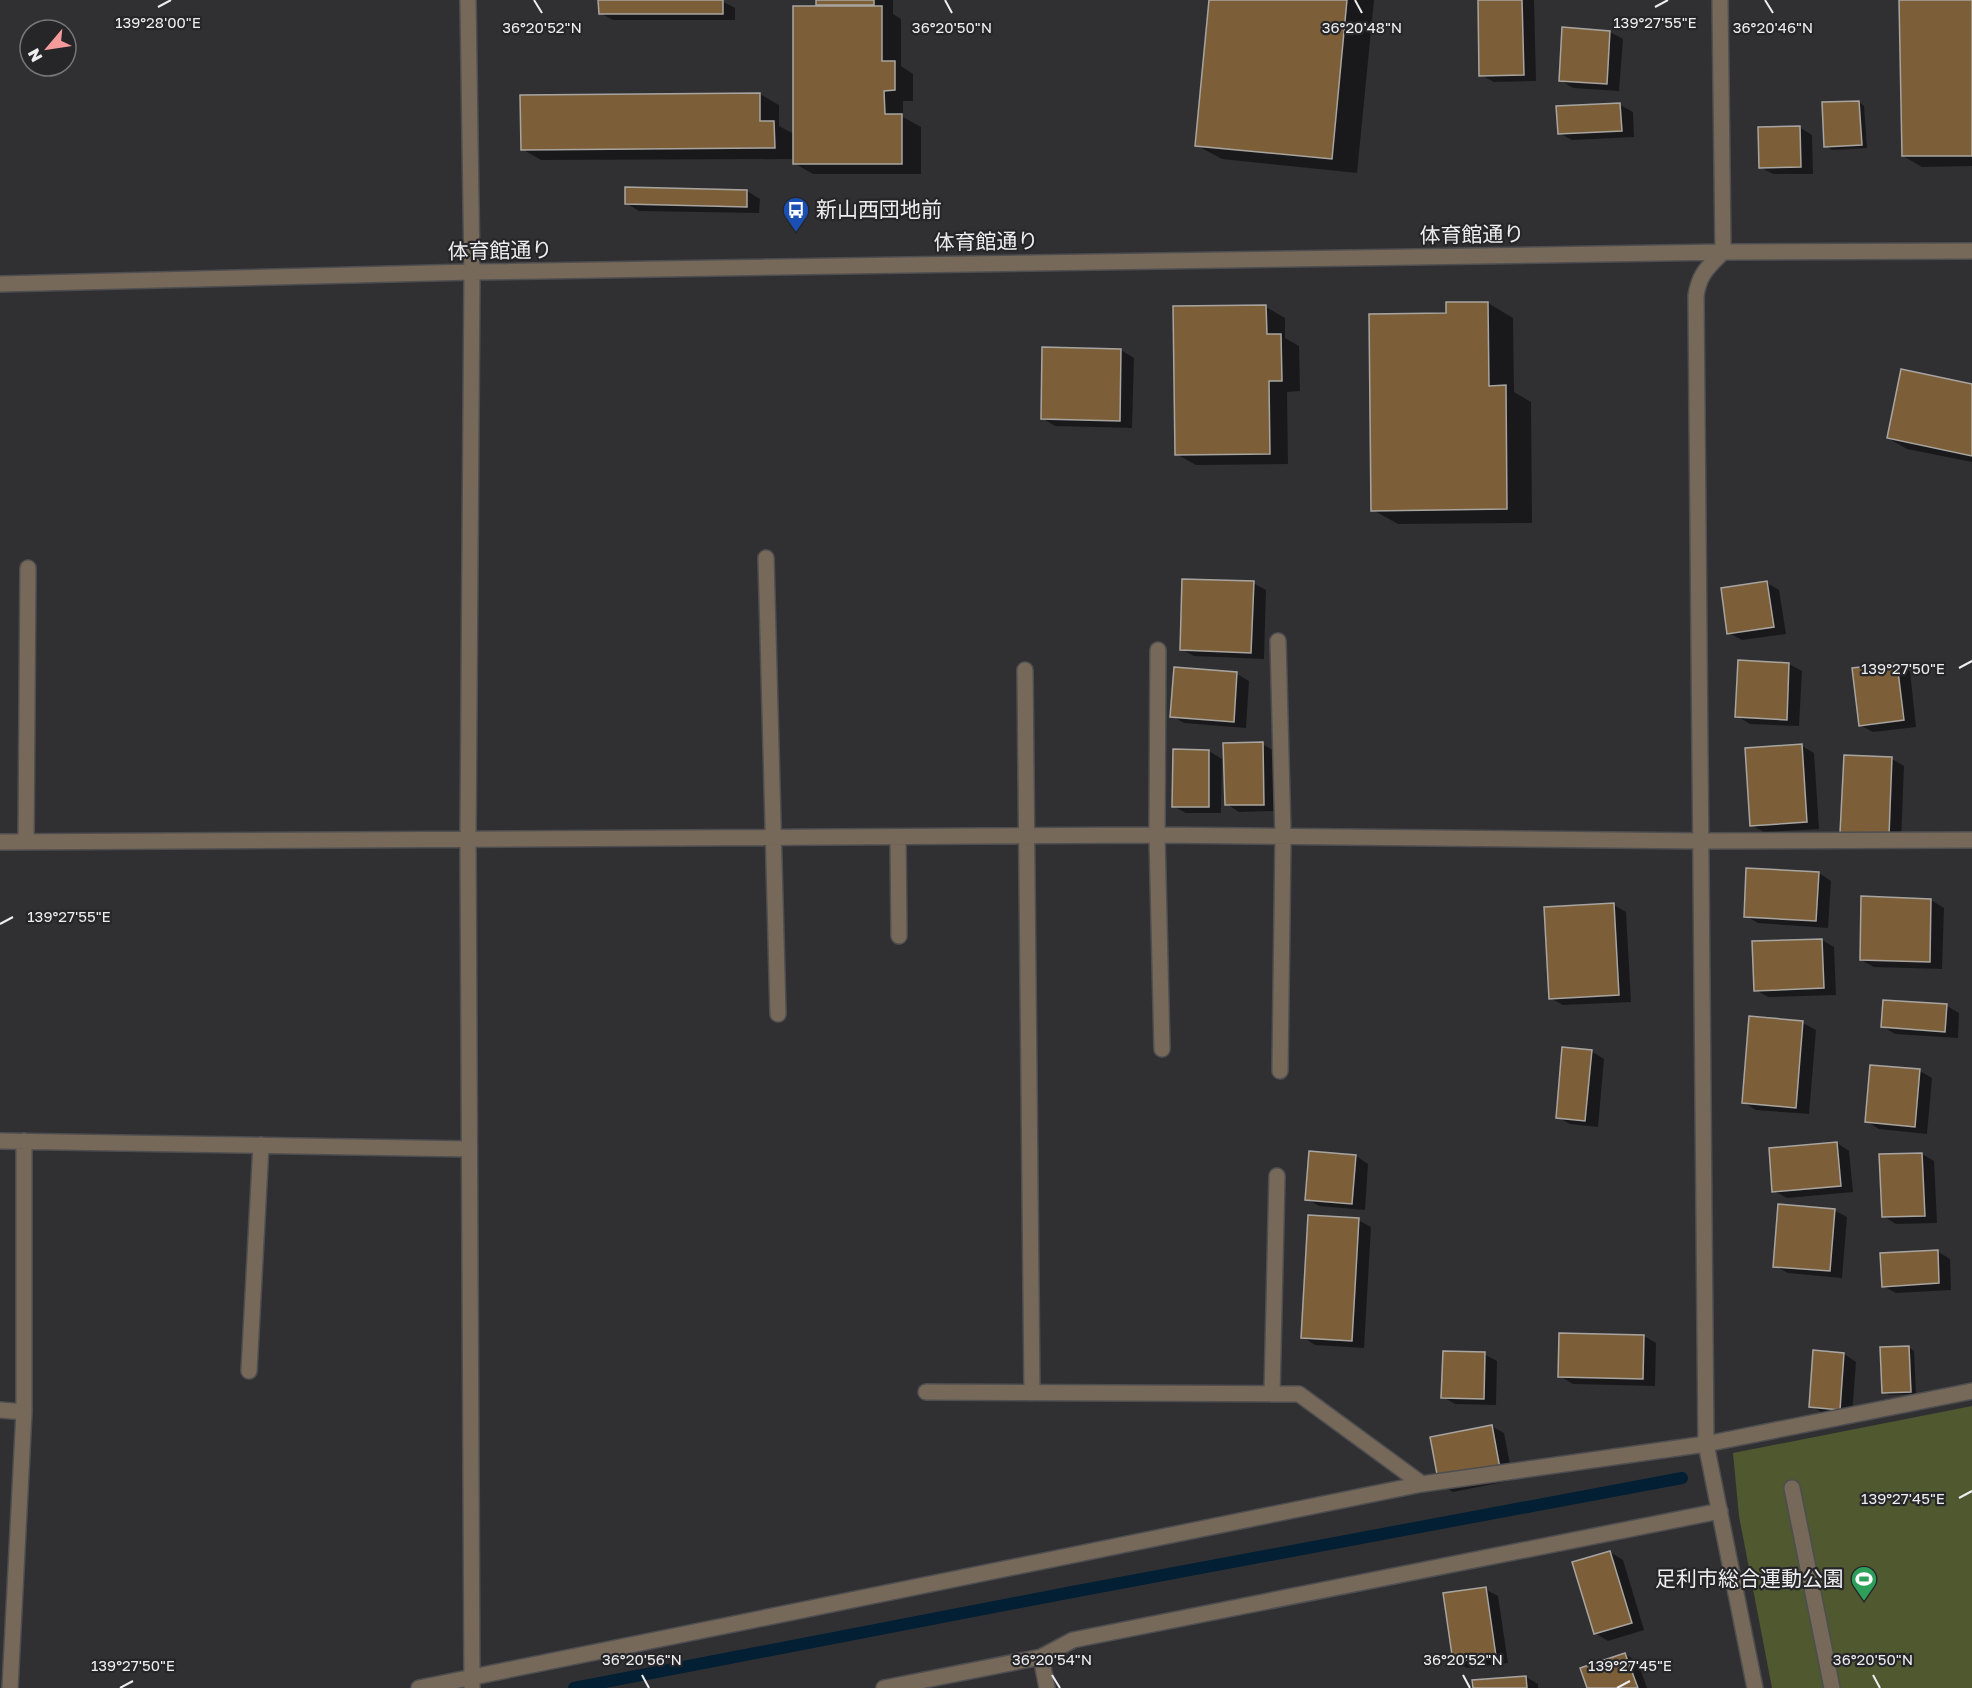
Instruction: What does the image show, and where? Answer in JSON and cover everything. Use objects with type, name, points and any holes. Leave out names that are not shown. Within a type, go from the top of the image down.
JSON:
[{"type":"street","points":[[468,0],[472,272],[468,840],[471,1683]]},
{"type":"street","points":[[1720,0],[1722,252],[1698,281],[1696,296],[1706,1444],[1755,1688]]},
{"type":"street","name":"体育館通り","points":[[0,284],[472,272],[1722,252],[1972,251]]},
{"type":"street","points":[[766,558],[778,1014]]},
{"type":"street","points":[[26,842],[28,568]]},
{"type":"street","points":[[1278,641],[1283,836],[1280,1071]]},
{"type":"street","points":[[1158,650],[1157,835],[1162,1049]]},
{"type":"street","points":[[1025,670],[1032,1393]]},
{"type":"street","points":[[0,842],[1157,835],[1701,841],[1972,840]]},
{"type":"street","points":[[898,837],[899,936]]},
{"type":"street","points":[[0,1141],[469,1149]]},
{"type":"street","points":[[10,1688],[24,1412],[24,1142]]},
{"type":"street","points":[[249,1371],[261,1145]]},
{"type":"street","points":[[1272,1394],[1277,1176]]},
{"type":"street","points":[[419,1688],[471,1683],[1422,1484],[1706,1444],[1972,1391]]},
{"type":"street","points":[[927,1392],[1299,1394],[1422,1484]]},
{"type":"street","points":[[0,1410],[24,1412]]},
{"type":"street","points":[[1792,1488],[1832,1688]]},
{"type":"street","points":[[884,1688],[1041,1657],[1073,1640],[1720,1511]]},
{"type":"street","points":[[1041,1657],[1047,1688]]},
{"type":"green space","name":"足利市総合運動公園","points":[[1972,1406],[1972,1688],[1772,1688],[1739,1516],[1733,1453]]},
{"type":"building","points":[[598,0],[723,0],[723,14],[599,14]]},
{"type":"building","points":[[816,0],[874,0],[874,5],[816,5]]},
{"type":"building","points":[[1209,0],[1347,0],[1332,159],[1195,146]]},
{"type":"building","points":[[1478,0],[1522,0],[1524,75],[1479,76]]},
{"type":"building","points":[[1899,0],[1972,0],[1972,156],[1902,156]]},
{"type":"building","points":[[793,6],[882,6],[882,61],[895,61],[895,90],[884,91],[885,114],[902,114],[902,164],[793,164]]},
{"type":"building","points":[[1562,27],[1610,31],[1607,84],[1559,81]]},
{"type":"building","points":[[760,93],[760,121],[774,121],[775,148],[521,150],[520,95]]},
{"type":"building","points":[[1859,101],[1862,145],[1824,147],[1822,102]]},
{"type":"building","points":[[1620,103],[1622,131],[1558,134],[1556,106]]},
{"type":"building","points":[[1800,126],[1801,167],[1759,168],[1758,127]]},
{"type":"building","points":[[625,187],[747,190],[747,207],[625,204]]},
{"type":"building","points":[[1446,302],[1488,302],[1489,386],[1506,385],[1507,509],[1371,511],[1369,314],[1446,313]]},
{"type":"building","points":[[1266,305],[1267,334],[1281,334],[1282,381],[1269,381],[1270,454],[1175,455],[1173,306]]},
{"type":"building","points":[[1042,347],[1121,349],[1120,421],[1041,419]]},
{"type":"building","points":[[1901,369],[1972,384],[1972,456],[1887,438]]},
{"type":"building","points":[[1182,579],[1254,581],[1251,653],[1180,650]]},
{"type":"building","points":[[1767,581],[1774,627],[1727,634],[1721,588]]},
{"type":"building","points":[[1738,660],[1789,663],[1787,720],[1735,717]]},
{"type":"building","points":[[1897,663],[1904,720],[1859,726],[1852,668]]},
{"type":"building","points":[[1174,667],[1237,672],[1234,722],[1170,717]]},
{"type":"building","points":[[1263,742],[1264,805],[1225,805],[1223,743]]},
{"type":"building","points":[[1802,744],[1807,822],[1750,826],[1745,748]]},
{"type":"building","points":[[1173,749],[1209,750],[1209,807],[1172,807]]},
{"type":"building","points":[[1844,755],[1892,757],[1889,836],[1840,833]]},
{"type":"building","points":[[1746,868],[1819,872],[1816,921],[1744,917]]},
{"type":"building","points":[[1861,896],[1931,899],[1930,962],[1860,960]]},
{"type":"building","points":[[1614,903],[1619,995],[1549,999],[1544,907]]},
{"type":"building","points":[[1822,939],[1824,988],[1754,991],[1752,941]]},
{"type":"building","points":[[1883,1000],[1947,1004],[1945,1032],[1881,1027]]},
{"type":"building","points":[[1749,1016],[1803,1021],[1796,1108],[1742,1103]]},
{"type":"building","points":[[1562,1047],[1592,1050],[1585,1121],[1556,1118]]},
{"type":"building","points":[[1870,1065],[1920,1069],[1915,1127],[1865,1122]]},
{"type":"building","points":[[1837,1142],[1841,1186],[1772,1192],[1769,1148]]},
{"type":"building","points":[[1309,1151],[1356,1155],[1352,1204],[1305,1200]]},
{"type":"building","points":[[1922,1153],[1925,1216],[1882,1217],[1879,1154]]},
{"type":"building","points":[[1778,1204],[1835,1209],[1830,1271],[1773,1267]]},
{"type":"building","points":[[1308,1215],[1359,1218],[1352,1341],[1301,1338]]},
{"type":"building","points":[[1938,1250],[1939,1283],[1882,1287],[1880,1253]]},
{"type":"building","points":[[1559,1333],[1644,1335],[1643,1379],[1558,1377]]},
{"type":"building","points":[[1909,1346],[1911,1392],[1882,1393],[1880,1347]]},
{"type":"building","points":[[1813,1350],[1844,1353],[1840,1410],[1809,1407]]},
{"type":"building","points":[[1443,1351],[1485,1352],[1484,1399],[1441,1398]]},
{"type":"building","points":[[1492,1425],[1501,1474],[1439,1485],[1430,1437]]},
{"type":"building","points":[[1610,1551],[1632,1623],[1594,1634],[1572,1562]]},
{"type":"building","points":[[1486,1587],[1496,1656],[1453,1662],[1443,1593]]},
{"type":"building","points":[[1625,1653],[1638,1688],[1587,1688],[1580,1668]]},
{"type":"building","points":[[1526,1676],[1527,1688],[1473,1688],[1472,1680]]},
{"type":"waterway","points":[[574,1688],[1682,1478]]},
{"type":"place","name":"新山西団地前","points":[[796,233]]},
{"type":"place","name":"足利市総合運動公園","points":[[1864,1602]]}]
